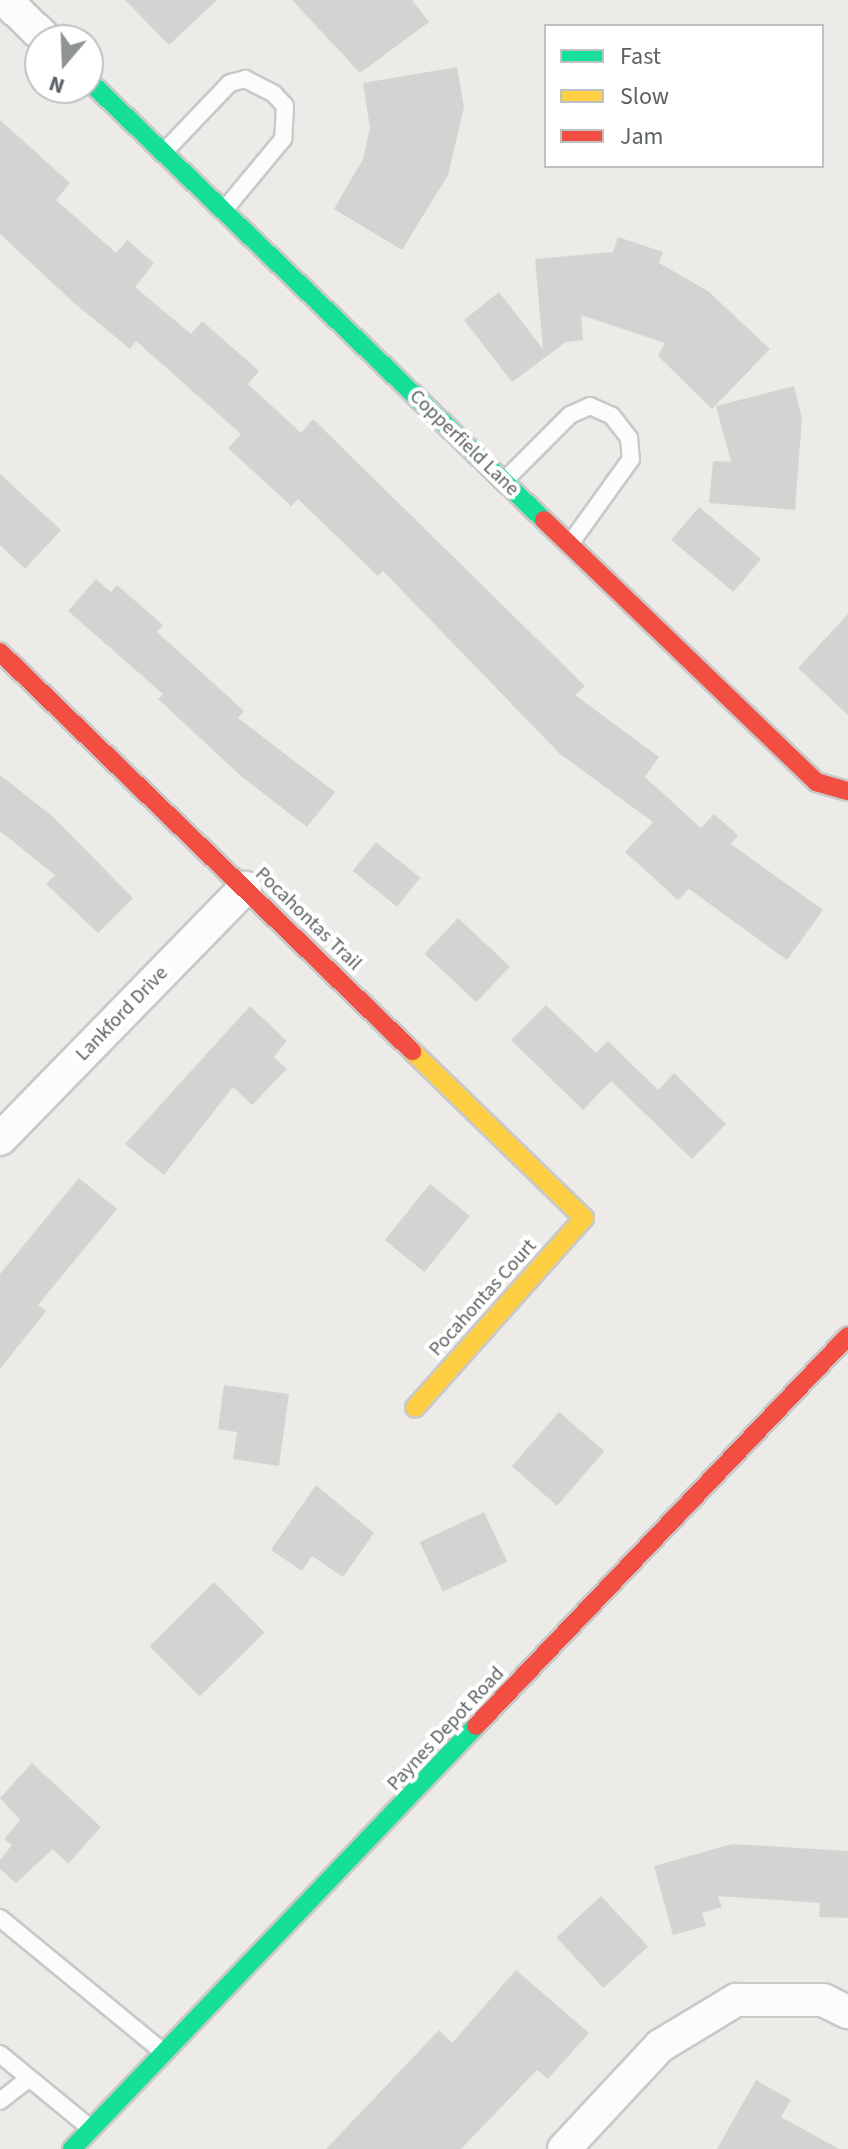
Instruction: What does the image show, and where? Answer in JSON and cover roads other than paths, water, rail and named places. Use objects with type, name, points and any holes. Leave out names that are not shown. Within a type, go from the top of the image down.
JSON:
[{"type":"street","points":[[5,0],[30,24]]},
{"type":"street","name":"Copperfield Lane","points":[[104,96],[816,782],[848,791]]},
{"type":"street","name":"Pocahontas Trail","points":[[0,652],[584,1218]]},
{"type":"street","name":"Lankford Drive","points":[[0,1139],[245,888]]},
{"type":"street","name":"Pocahontas Court","points":[[415,1408],[584,1218]]},
{"type":"street","name":"Paynes Depot Road","points":[[72,2149],[848,1336]]},
{"type":"street","points":[[564,2149],[660,2046],[736,2000],[823,2000],[848,2012]]},
{"type":"lane","points":[[163,153],[230,83],[245,79],[274,94],[285,106],[283,139],[224,211]]},
{"type":"lane","points":[[504,481],[570,415],[590,406],[612,416],[629,438],[631,459],[570,544]]},
{"type":"lane","points":[[0,1918],[165,2053]]},
{"type":"lane","points":[[0,2054],[92,2129]]},
{"type":"lane","points":[[0,2101],[28,2079]]}]
